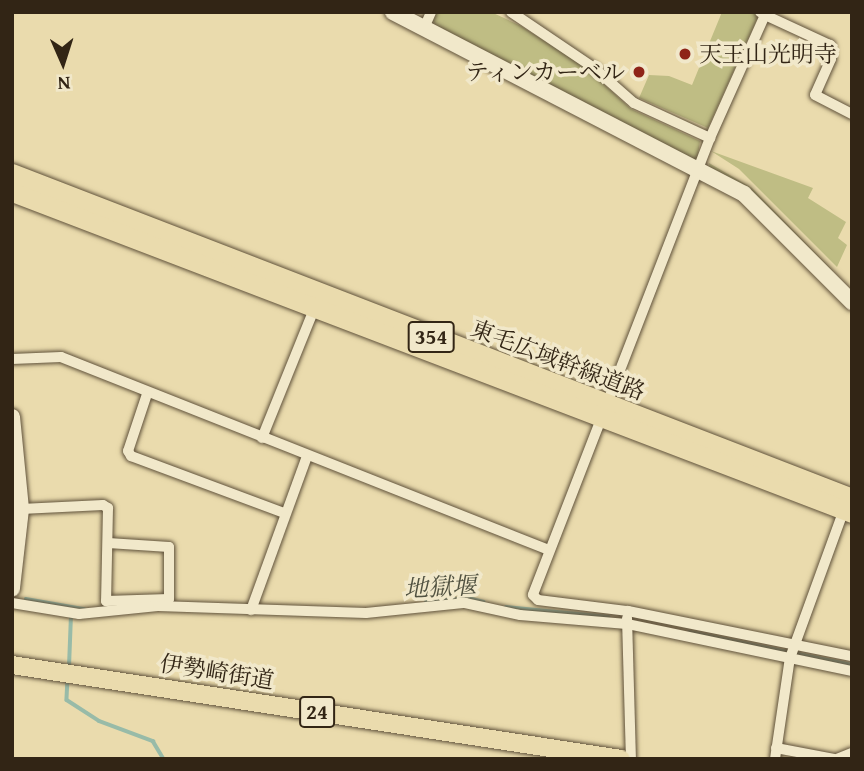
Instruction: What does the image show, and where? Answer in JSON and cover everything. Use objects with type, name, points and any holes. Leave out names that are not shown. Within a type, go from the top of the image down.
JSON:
[{"type":"highway","name":"東毛広域幹線道路","points":[[12,173],[604,413]]},
{"type":"highway","name":"東毛広域幹線道路","points":[[12,192],[849,507]]},
{"type":"main road","name":"伊勢崎街道","points":[[12,665],[621,759]]},
{"type":"street","points":[[393,12],[744,194],[852,302]]},
{"type":"street","points":[[424,28],[430,12]]},
{"type":"street","points":[[511,12],[594,68],[634,103],[710,138]]},
{"type":"street","points":[[852,114],[815,95],[831,59],[830,45],[762,14],[710,138],[699,173],[533,595],[538,600],[628,611],[852,656]]},
{"type":"street","points":[[262,438],[315,307]]},
{"type":"street","points":[[12,359],[61,357],[147,394],[549,550]]},
{"type":"street","points":[[147,394],[128,451],[131,456],[284,513]]},
{"type":"street","points":[[12,417],[21,509],[12,588]]},
{"type":"street","points":[[251,610],[284,513],[307,456]]},
{"type":"street","points":[[21,509],[103,505],[108,508],[106,601],[120,605],[366,613],[465,603],[520,615],[627,624],[852,671]]},
{"type":"street","points":[[849,507],[789,658],[776,753],[835,759],[852,753]]},
{"type":"street","points":[[12,603],[67,614],[169,599],[169,547],[108,543]]},
{"type":"street","points":[[628,611],[631,759]]},
{"type":"shaded area","points":[[436,12],[491,12],[521,26],[585,67],[631,109],[700,141],[697,162],[438,29],[433,21]]},
{"type":"shaded area","points":[[722,12],[755,12],[758,17],[708,128],[639,98],[649,75],[669,76],[692,85]]},
{"type":"shaded area","points":[[711,151],[813,188],[808,198],[846,222],[838,238],[847,245],[837,267],[739,169]]},
{"type":"shaded area","points":[[709,163],[752,188],[833,271],[832,278],[710,170]]},
{"type":"waterway","name":"地獄堰","points":[[426,602],[468,598],[484,602]]},
{"type":"waterway","name":"地獄堰","points":[[26,599],[84,609]]},
{"type":"waterway","name":"地獄堰","points":[[506,607],[609,617]]},
{"type":"waterway","points":[[69,667],[71,616]]},
{"type":"waterway","name":"地獄堰","points":[[689,632],[852,665]]},
{"type":"waterway","points":[[68,679],[67,700],[99,721],[153,741],[164,759]]},
{"type":"place","name":"天王山光明寺","points":[[685,54]]},
{"type":"place","name":"ティンカーベル","points":[[639,72]]}]
